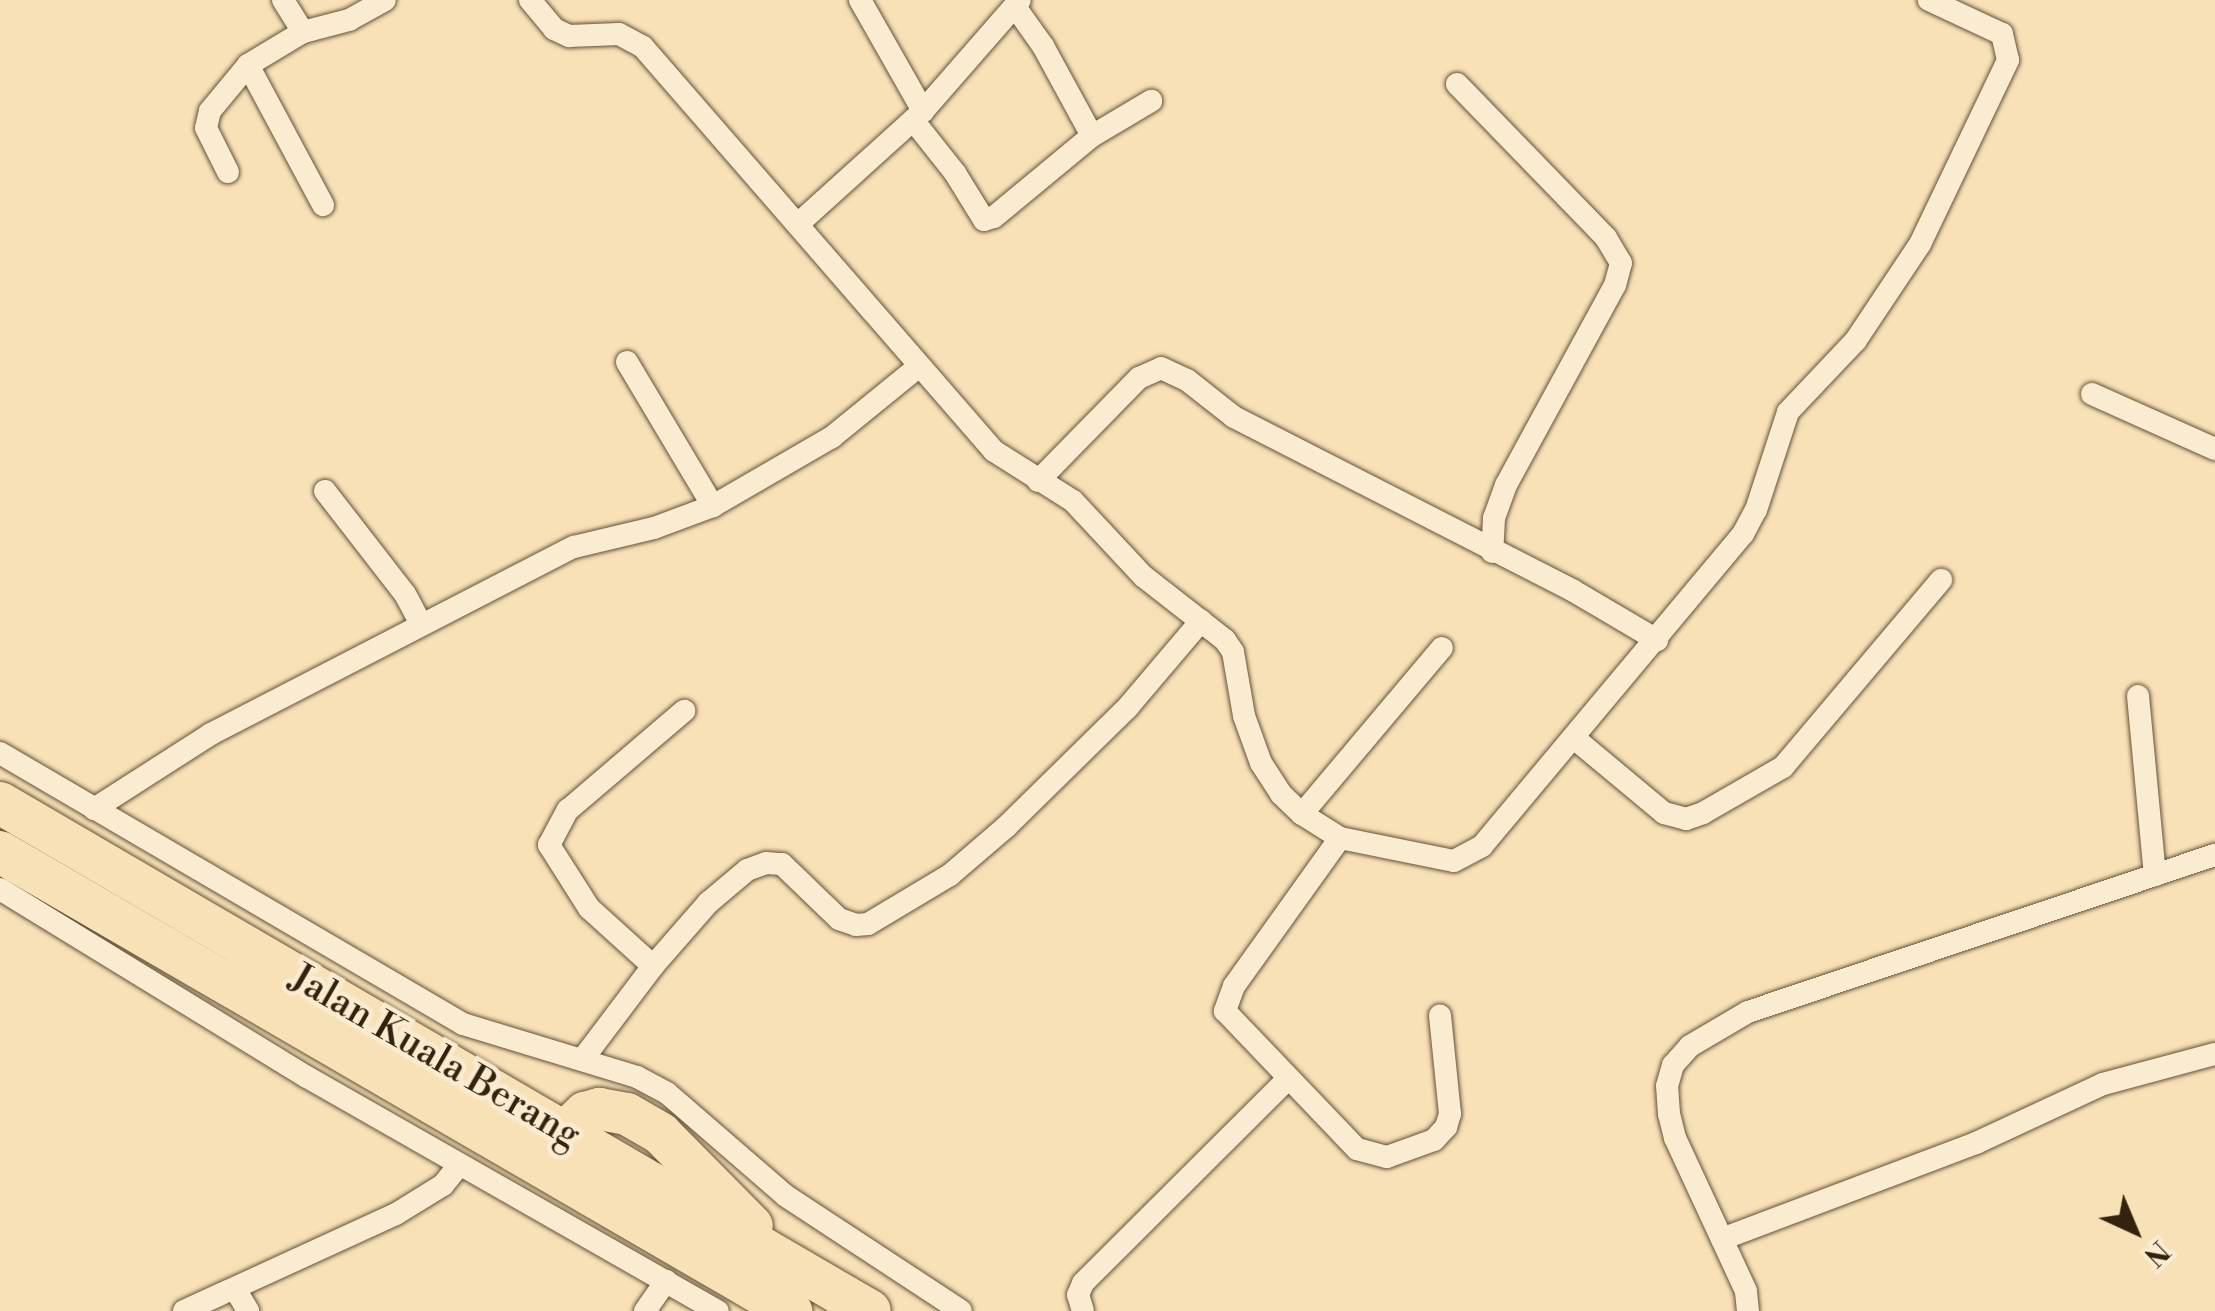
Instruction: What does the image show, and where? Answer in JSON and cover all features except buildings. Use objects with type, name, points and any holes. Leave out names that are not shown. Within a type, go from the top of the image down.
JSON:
[{"type":"highway","name":"Jalan Kuala Berang","points":[[0,804],[870,1311]]},
{"type":"highway","name":"Jalan Kuala Berang","points":[[0,852],[317,1060],[595,1200],[791,1311]]},
{"type":"highway","points":[[595,1200],[563,1169],[557,1150],[573,1121],[599,1109],[672,1120],[793,1268]]},
{"type":"street","points":[[283,0],[302,32]]},
{"type":"street","points":[[228,172],[205,121],[233,78],[248,64],[302,32],[336,24],[385,0]]},
{"type":"street","points":[[530,0],[554,29],[569,36],[619,34],[643,48],[722,144],[798,224],[918,368],[994,451],[1073,501],[1134,567],[1226,640],[1260,763],[1281,794],[1302,814],[1340,838],[1454,861],[1468,857],[1574,738],[1743,534],[1756,510],[1788,412],[1856,340],[1920,244],[2008,60],[2002,34],[1929,0]]},
{"type":"street","points":[[860,0],[918,116],[984,220],[1010,205],[1092,136],[1152,101]]},
{"type":"street","points":[[798,224],[918,116],[1018,4],[1092,136]]},
{"type":"street","points":[[248,64],[323,205]]},
{"type":"street","points":[[1458,84],[1606,238],[1621,263],[1615,285],[1506,485],[1494,518],[1492,552]]},
{"type":"street","points":[[627,362],[713,506]]},
{"type":"street","points":[[94,808],[212,734],[574,548],[654,528],[713,506],[832,437],[918,368]]},
{"type":"street","points":[[1038,481],[1139,378],[1161,368],[1187,380],[1234,417],[1572,590],[1657,640]]},
{"type":"street","points":[[2092,394],[2215,449]]},
{"type":"street","points":[[325,491],[405,594],[421,624]]},
{"type":"street","points":[[1574,738],[1675,819],[1703,813],[1783,768],[1941,580]]},
{"type":"street","points":[[582,1060],[654,966],[727,885],[766,863],[782,864],[839,918],[856,925],[868,924],[950,875],[1006,827],[1128,706],[1201,621]]},
{"type":"street","points":[[1302,814],[1442,648]]},
{"type":"street","points":[[2138,696],[2154,875]]},
{"type":"street","points":[[654,966],[590,908],[549,845],[568,810],[684,711]]},
{"type":"street","points":[[3,762],[94,808],[463,1024],[637,1077],[668,1093],[672,1120],[961,1311]]},
{"type":"street","points":[[1340,838],[1226,1000],[1225,1011],[1234,1025],[1357,1149],[1370,1156],[1387,1157],[1434,1140],[1450,1114],[1440,1016]]},
{"type":"street","points":[[1748,1311],[1746,1291],[1669,1114],[1667,1086],[1673,1065],[1690,1046],[1748,1012],[2215,855]]},
{"type":"street","points":[[0,889],[317,1060],[459,1165],[718,1311]]},
{"type":"street","points":[[1722,1239],[1976,1143],[2103,1084],[2215,1054]]},
{"type":"street","points":[[1083,1311],[1078,1296],[1083,1283],[1288,1079]]},
{"type":"street","points":[[184,1311],[396,1214],[443,1185],[459,1165]]},
{"type":"street","points":[[645,1311],[666,1282]]},
{"type":"street","points":[[235,1289],[248,1311]]}]
